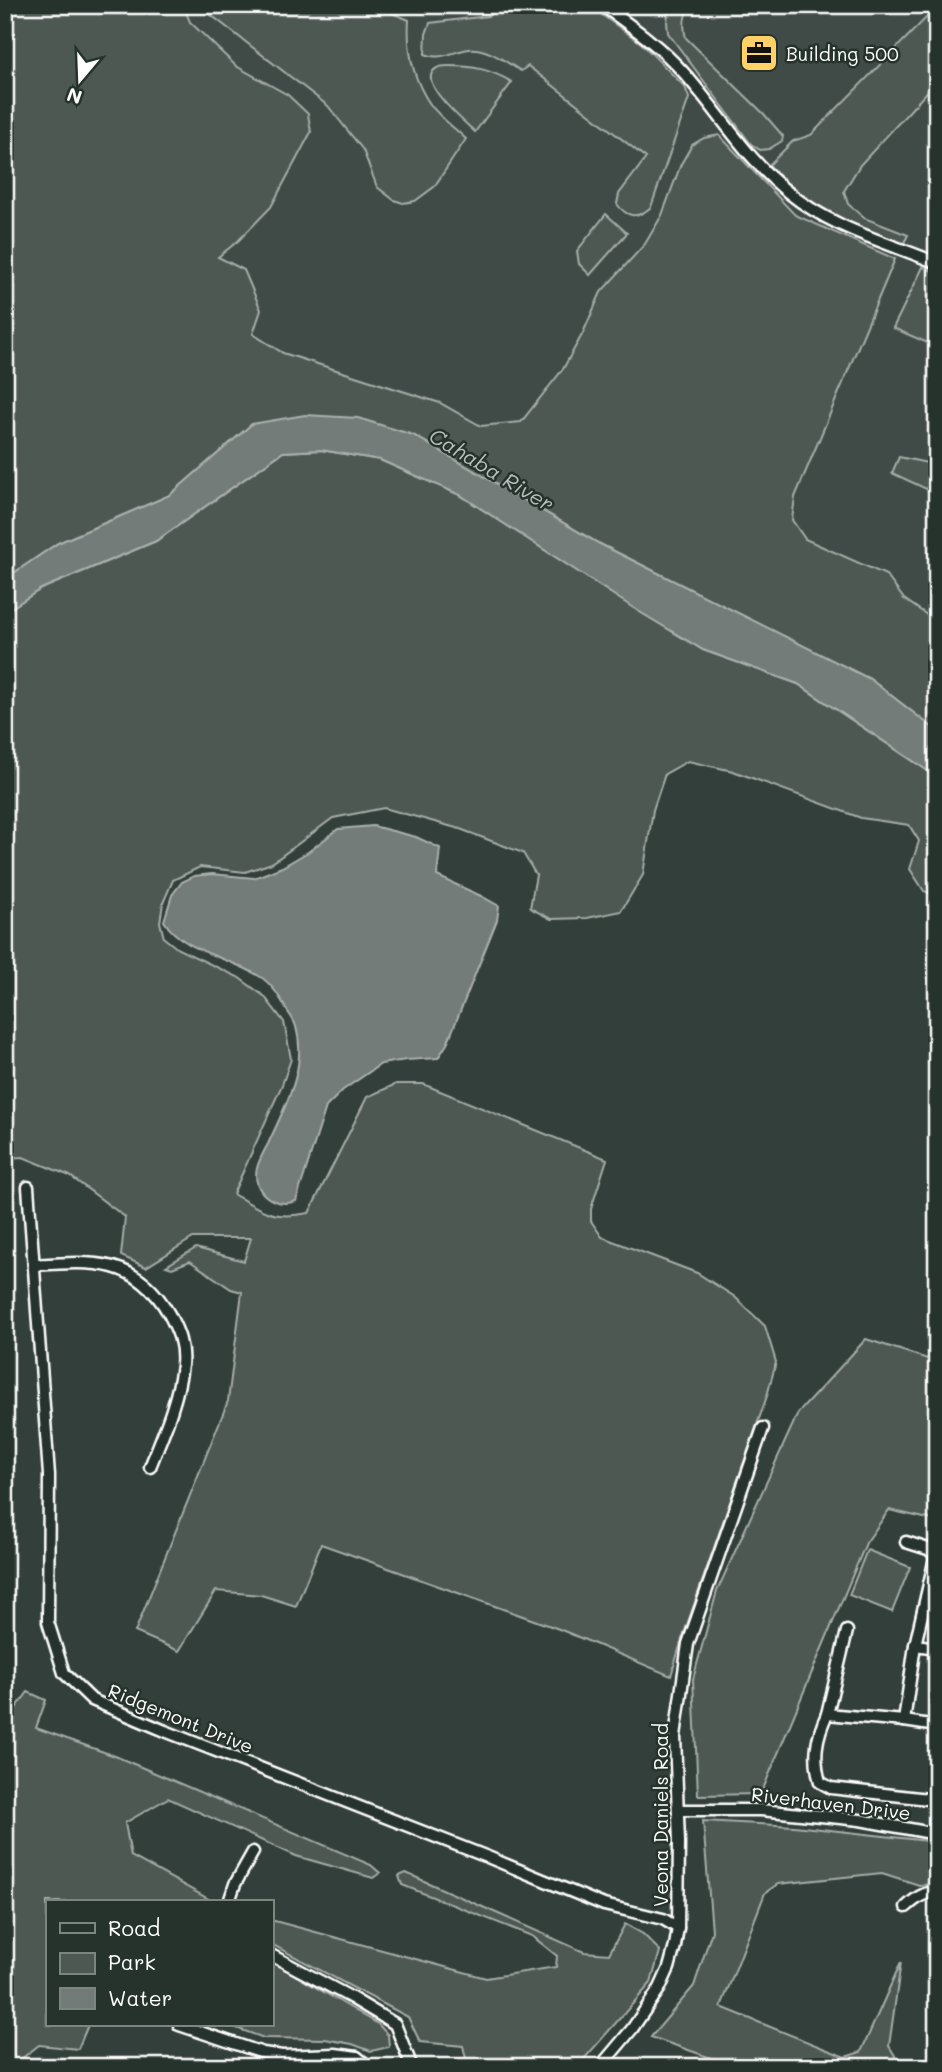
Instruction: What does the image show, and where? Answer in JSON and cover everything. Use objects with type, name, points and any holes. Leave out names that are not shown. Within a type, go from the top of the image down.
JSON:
[{"type":"street","points":[[602,5],[659,47],[766,172],[789,193],[838,224],[937,263]]},
{"type":"street","name":"Ridgemont Drive","points":[[28,1187],[49,1475],[48,1622],[64,1673],[92,1700],[165,1731],[604,1905],[663,1919],[678,1928]]},
{"type":"street","points":[[34,1265],[71,1262],[107,1264],[136,1275],[162,1301],[180,1334],[183,1363],[174,1406],[150,1467]]},
{"type":"street","name":"Veona Daniels Road","points":[[600,2067],[632,2029],[660,1988],[669,1968],[678,1928],[679,1810],[675,1736],[688,1644],[763,1428]]},
{"type":"street","points":[[904,1721],[915,1645],[934,1558],[934,1554],[928,1549],[906,1542]]},
{"type":"street","points":[[847,1631],[827,1714],[815,1748],[820,1782],[831,1788],[937,1800]]},
{"type":"street","points":[[915,1645],[937,1647]]},
{"type":"street","points":[[827,1714],[937,1726]]},
{"type":"street","name":"Riverhaven Drive","points":[[679,1810],[761,1810],[860,1820],[937,1834]]},
{"type":"street","points":[[230,1900],[253,1852]]},
{"type":"street","points":[[906,1907],[917,1898],[937,1891]]},
{"type":"street","points":[[273,1956],[394,2024],[412,2067]]},
{"type":"street","points":[[182,2026],[263,2053],[282,2056],[335,2054],[357,2057],[369,2067]]},
{"type":"shaded area","points":[[47,5],[937,5],[937,688],[217,353]]},
{"type":"green space","points":[[5,5],[183,5],[190,22],[236,66],[288,95],[308,114],[311,132],[271,207],[218,257],[244,270],[261,310],[253,334],[283,353],[440,403],[481,426],[521,422],[563,369],[601,292],[645,244],[662,215],[681,164],[692,145],[704,138],[719,135],[795,215],[895,259],[795,497],[792,520],[805,539],[886,575],[904,599],[937,622],[937,731],[870,679],[598,543],[413,435],[252,424],[170,495],[58,543],[5,579]]},
{"type":"green space","points":[[202,5],[373,5],[409,20],[410,53],[419,84],[434,109],[466,139],[434,187],[415,201],[403,203],[394,200],[377,187],[363,150],[328,106],[206,11]]},
{"type":"green space","points":[[505,5],[588,5],[641,43],[685,87],[689,98],[651,207],[646,211],[633,215],[617,204],[619,194],[646,158],[528,66],[521,71],[496,56],[476,49],[442,56],[425,54],[426,34],[430,23],[488,16]]},
{"type":"green space","points":[[669,5],[691,5],[684,21],[686,38],[764,114],[783,136],[782,141],[769,149],[760,150],[751,144],[668,33]]},
{"type":"green space","points":[[935,5],[937,81],[860,165],[844,191],[848,204],[864,218],[908,235],[903,245],[837,218],[804,200],[769,165],[793,141],[811,135],[930,14]]},
{"type":"green space","points":[[448,66],[481,69],[512,82],[475,132],[444,101],[432,82],[431,74],[437,68]]},
{"type":"green space","points":[[606,214],[627,233],[590,275],[579,264],[577,251]]},
{"type":"green space","points":[[923,267],[937,273],[937,347],[893,328]]},
{"type":"green space","points":[[321,450],[380,460],[460,495],[703,650],[798,684],[937,777],[937,896],[924,891],[910,869],[919,841],[909,825],[861,818],[733,771],[688,761],[665,774],[653,810],[643,875],[621,911],[587,918],[551,919],[530,908],[536,875],[523,853],[460,829],[384,808],[333,818],[272,863],[245,872],[200,867],[173,880],[163,903],[160,922],[164,938],[178,949],[238,977],[264,996],[284,1022],[291,1059],[233,1194],[253,1206],[277,1215],[309,1213],[367,1097],[396,1084],[423,1084],[607,1159],[591,1209],[591,1221],[602,1237],[697,1273],[735,1297],[765,1326],[776,1362],[767,1396],[671,1676],[559,1629],[321,1544],[296,1606],[261,1595],[216,1591],[179,1651],[135,1632],[228,1401],[242,1292],[231,1289],[190,1261],[172,1268],[166,1266],[196,1248],[244,1261],[251,1238],[193,1238],[146,1267],[121,1256],[125,1217],[70,1176],[23,1157],[5,1158],[5,612],[41,589],[156,541],[283,452]]},
{"type":"green space","points":[[899,457],[937,465],[937,494],[892,473]]},
{"type":"green space","points":[[866,1339],[937,1362],[937,1521],[889,1510],[866,1543],[761,1794],[698,1795],[693,1679],[717,1591],[798,1413]]},
{"type":"green space","points":[[867,1550],[910,1567],[892,1612],[849,1595]]},
{"type":"green space","points":[[28,1692],[46,1700],[36,1728],[115,1756],[371,1865],[380,1873],[373,1878],[296,1856],[168,1798],[125,1823],[131,1856],[210,1900],[46,1900],[46,2026],[88,2026],[78,2049],[39,2045],[11,2067],[5,2067],[5,1723]]},
{"type":"green space","points":[[703,1821],[794,1826],[937,1842],[937,1884],[919,1885],[882,1873],[778,1884],[765,1893],[721,2007],[845,2057],[861,2052],[901,1962],[889,2046],[902,2067],[737,2067],[651,2037],[694,1986],[712,1931]]},
{"type":"green space","points":[[406,1873],[584,1952],[609,1954],[625,1924],[643,1934],[660,1951],[651,1983],[577,2067],[468,2067],[463,2046],[420,2042],[408,2017],[273,1945],[273,1921],[486,1978],[556,1967],[557,1956],[532,1936],[402,1885],[399,1876]]},
{"type":"green space","points":[[273,1962],[378,2024],[388,2035],[389,2047],[371,2051],[325,2039],[264,2038],[231,2026],[273,2026]]},
{"type":"water","points":[[305,415],[358,418],[413,435],[598,543],[870,679],[937,731],[937,777],[798,684],[703,650],[460,495],[380,460],[321,450],[283,452],[156,541],[41,589],[5,612],[5,579],[58,543],[170,495],[252,424]]},
{"type":"water","points":[[373,826],[416,837],[440,848],[437,876],[499,906],[497,920],[447,1044],[438,1058],[381,1064],[343,1090],[326,1107],[296,1201],[280,1203],[261,1191],[256,1177],[259,1162],[287,1102],[297,1073],[299,1042],[294,1022],[278,995],[263,979],[182,940],[164,921],[172,895],[182,882],[194,876],[212,874],[254,878],[282,867],[308,852],[338,829]]},
{"type":"place","name":"Building 500","points":[[759,53]]},
{"type":"water label","name":"Cahaba River","points":[[492,469]]}]
